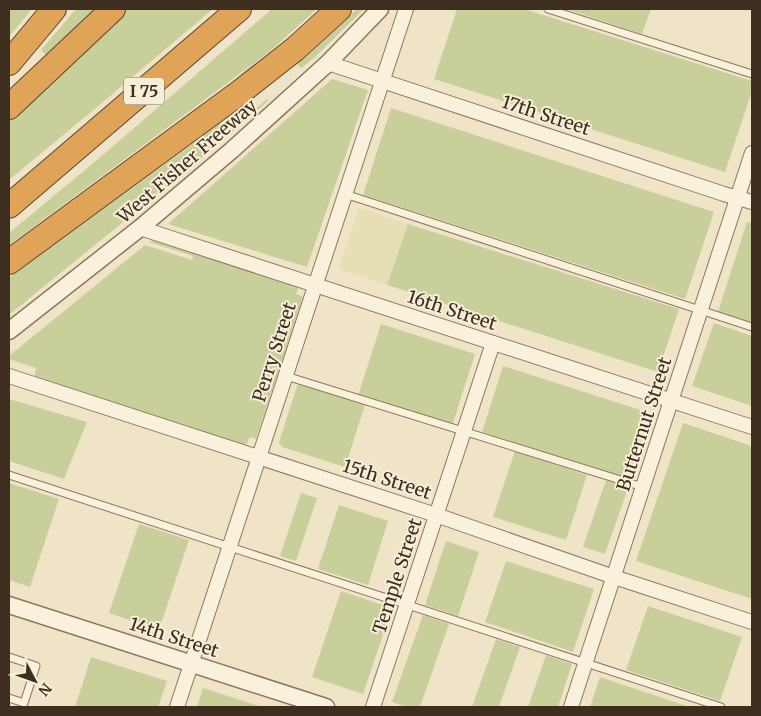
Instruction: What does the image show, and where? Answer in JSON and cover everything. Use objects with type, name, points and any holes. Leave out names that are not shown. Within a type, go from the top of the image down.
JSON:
[{"type":"highway","points":[[9,63],[54,9]]},
{"type":"highway","points":[[9,107],[113,9]]},
{"type":"highway","name":"I 75","points":[[9,206],[239,9]]},
{"type":"highway","points":[[48,173],[112,129],[255,9]]},
{"type":"highway","points":[[9,262],[240,93],[295,49],[339,9]]},
{"type":"street","name":"West Fisher Freeway","points":[[9,331],[140,228],[232,150],[328,63],[380,9]]},
{"type":"street","name":"Perry Street","points":[[177,707],[406,9]]},
{"type":"street","name":"17th Street","points":[[328,63],[752,202]]},
{"type":"street","name":"Butternut Street","points":[[571,707],[752,153]]},
{"type":"street","name":"16th Street","points":[[140,228],[752,427]]},
{"type":"street","name":"Temple Street","points":[[373,707],[493,343]]},
{"type":"street","name":"15th Street","points":[[9,376],[436,515],[752,622]]},
{"type":"street","name":"14th Street","points":[[9,605],[326,707]]},
{"type":"lane","points":[[548,9],[752,74]]},
{"type":"lane","points":[[345,194],[752,327]]},
{"type":"lane","points":[[286,376],[643,488]]},
{"type":"lane","points":[[9,475],[721,707]]},
{"type":"lane","points":[[9,657],[36,666],[24,703],[9,698]]},
{"type":"shaded area","points":[[359,208],[408,224],[387,285],[339,269]]},
{"type":"green space","points":[[9,9],[32,9],[9,37]]},
{"type":"green space","points":[[76,9],[94,9],[46,55],[41,50]]},
{"type":"green space","points":[[125,9],[213,9],[9,180],[9,122]]},
{"type":"green space","points":[[272,9],[317,9],[269,52],[9,245],[9,233]]},
{"type":"green space","points":[[357,9],[364,9],[314,58],[301,68],[297,63]]},
{"type":"green space","points":[[457,9],[524,9],[752,81],[752,91],[725,172],[434,79]]},
{"type":"green space","points":[[566,9],[651,9],[642,34]]},
{"type":"green space","points":[[332,79],[368,90],[307,267],[168,224]]},
{"type":"green space","points":[[267,99],[268,101],[198,161],[9,315],[9,278],[220,123],[233,128]]},
{"type":"green space","points":[[391,108],[714,212],[685,299],[363,195]]},
{"type":"green space","points":[[747,222],[752,223],[752,323],[718,312]]},
{"type":"green space","points":[[408,224],[679,309],[658,372],[387,285]]},
{"type":"green space","points":[[155,239],[299,285],[296,294],[303,297],[298,313],[256,439],[250,437],[246,445],[34,377],[36,368],[9,359],[9,356],[145,245],[192,260],[193,256],[149,242]]},
{"type":"green space","points":[[714,323],[752,336],[752,406],[692,386]]},
{"type":"green space","points":[[381,324],[475,354],[452,426],[358,396]]},
{"type":"green space","points":[[503,366],[650,413],[628,479],[482,432]]},
{"type":"green space","points":[[298,383],[365,405],[345,467],[282,447],[279,442]]},
{"type":"green space","points":[[9,399],[87,422],[64,479],[9,461]]},
{"type":"green space","points":[[683,423],[752,446],[752,599],[636,561]]},
{"type":"green space","points":[[515,451],[587,475],[566,540],[493,517]]},
{"type":"green space","points":[[606,480],[628,488],[605,554],[583,547]]},
{"type":"green space","points":[[9,483],[59,499],[30,587],[9,580]]},
{"type":"green space","points":[[301,493],[317,498],[296,561],[280,556]]},
{"type":"green space","points":[[339,505],[388,521],[368,585],[318,569]]},
{"type":"green space","points":[[139,524],[189,540],[159,630],[109,613]]},
{"type":"green space","points":[[446,541],[479,552],[458,616],[425,605]]},
{"type":"green space","points":[[506,561],[594,589],[573,652],[485,622]]},
{"type":"green space","points":[[341,591],[392,608],[363,694],[312,677]]},
{"type":"green space","points":[[648,606],[742,637],[720,701],[626,670]]},
{"type":"green space","points":[[423,615],[449,624],[420,707],[407,707],[392,702]]},
{"type":"green space","points":[[496,639],[520,647],[499,707],[472,707]]},
{"type":"green space","points":[[546,655],[572,664],[558,707],[528,707]]},
{"type":"green space","points":[[91,657],[167,681],[158,707],[75,707]]},
{"type":"green space","points":[[600,677],[690,707],[590,707]]},
{"type":"green space","points":[[203,688],[262,707],[197,707]]}]
